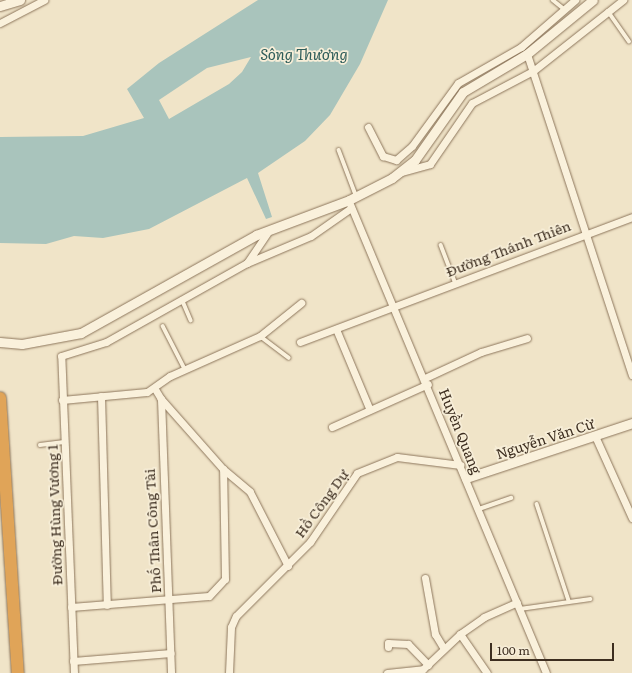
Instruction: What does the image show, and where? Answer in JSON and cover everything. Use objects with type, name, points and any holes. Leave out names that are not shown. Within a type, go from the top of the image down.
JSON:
[{"type":"highway","points":[[0,398],[18,673]]},
{"type":"street","points":[[4,4],[20,0]]},
{"type":"street","points":[[0,22],[44,0]]},
{"type":"street","points":[[368,127],[383,156],[396,160],[412,146],[455,85],[521,47],[575,0]]},
{"type":"street","points":[[401,172],[422,168],[435,159],[472,103],[533,71],[607,10],[623,0]]},
{"type":"street","points":[[182,299],[247,263],[311,236],[352,201],[401,172],[415,160],[463,92],[528,54],[588,1]]},
{"type":"street","points":[[528,54],[632,375]]},
{"type":"street","points":[[0,342],[22,344],[81,333],[269,230],[352,201]]},
{"type":"street","name":"Huyền Quang","points":[[352,201],[546,673]]},
{"type":"street","name":"Đường Thánh Thiên","points":[[300,342],[395,306],[455,281],[586,232],[632,217]]},
{"type":"street","points":[[247,263],[269,230]]},
{"type":"street","name":"Đường Hùng Vương 1","points":[[74,673],[60,356],[106,342],[182,299]]},
{"type":"street","points":[[62,400],[156,389],[170,376],[260,336],[301,303]]},
{"type":"street","points":[[336,329],[369,408]]},
{"type":"street","points":[[332,427],[481,352],[527,338]]},
{"type":"street","name":"Phố Thân Công Tài","points":[[156,389],[161,399],[171,673]]},
{"type":"street","points":[[101,396],[107,605]]},
{"type":"street","points":[[161,399],[223,469],[250,492],[288,566]]},
{"type":"street","name":"Nguyễn Văn Cừ","points":[[466,478],[632,423]]},
{"type":"street","points":[[595,436],[632,518]]},
{"type":"street","name":"Hồ Công Dự","points":[[228,673],[231,628],[236,616],[288,566],[321,527],[357,473],[377,462],[397,458],[461,465]]},
{"type":"street","points":[[71,607],[168,601],[209,596],[225,579],[223,469]]},
{"type":"street","points":[[425,578],[435,634],[444,649]]},
{"type":"street","points":[[387,673],[426,669],[460,634],[484,617],[518,606]]},
{"type":"street","points":[[460,634],[487,673]]},
{"type":"street","points":[[388,647],[388,643],[408,644],[426,669]]},
{"type":"street","points":[[73,661],[171,653]]},
{"type":"lane","points":[[553,0],[564,10]]},
{"type":"lane","points":[[607,10],[629,41]]},
{"type":"lane","points":[[339,150],[352,201]]},
{"type":"lane","points":[[441,245],[455,281]]},
{"type":"lane","points":[[182,299],[191,320]]},
{"type":"lane","points":[[163,326],[185,369]]},
{"type":"lane","points":[[260,336],[289,358]]},
{"type":"lane","points":[[40,445],[64,442]]},
{"type":"lane","points":[[479,509],[511,498]]},
{"type":"lane","points":[[537,504],[569,601]]},
{"type":"lane","points":[[518,606],[590,599]]},
{"type":"water","name":"Sông Thương","points":[[258,0],[388,0],[360,64],[330,115],[305,141],[258,173],[272,217],[266,219],[247,178],[149,229],[103,238],[74,236],[46,244],[0,243],[0,137],[83,136],[144,118],[127,89],[159,63]],"holes":[[[251,57],[242,72],[229,84],[169,119],[159,100],[207,68]]]}]
